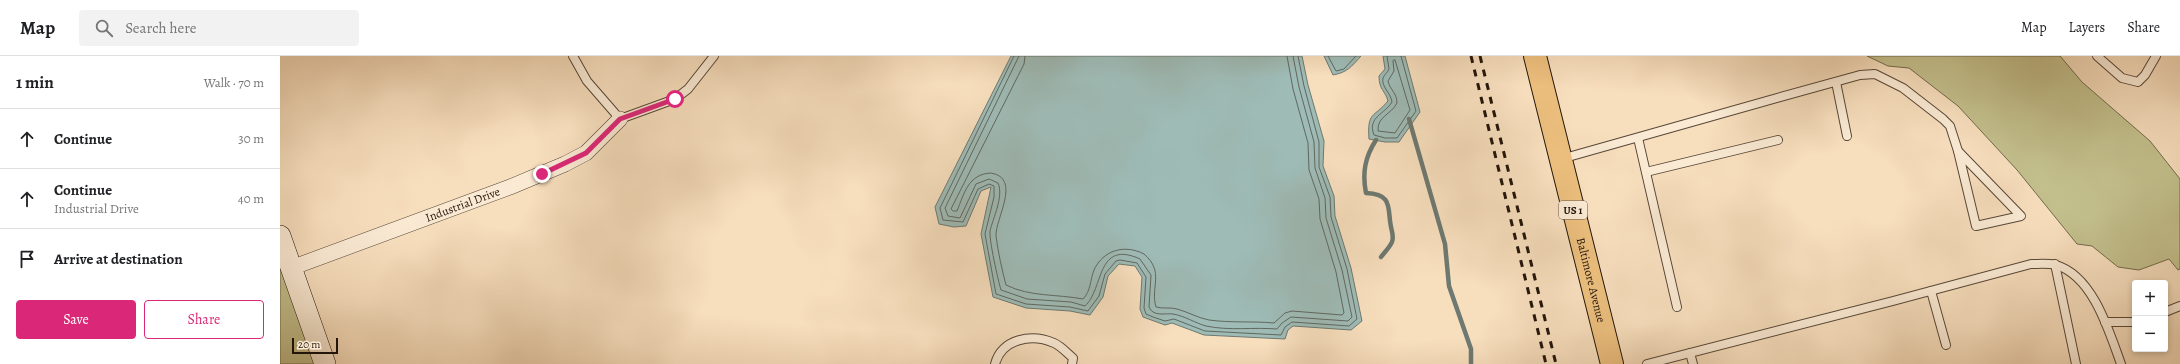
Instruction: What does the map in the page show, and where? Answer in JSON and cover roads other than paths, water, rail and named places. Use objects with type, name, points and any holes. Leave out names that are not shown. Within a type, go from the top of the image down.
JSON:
[{"type":"main road","name":"Baltimore Avenue","points":[[1535,56],[1612,364]]},
{"type":"main road","points":[[280,236],[325,364]]},
{"type":"street","name":"Industrial Drive","points":[[291,268],[510,187],[565,164],[586,153],[620,119]]},
{"type":"lane","points":[[573,56],[587,81],[620,119],[675,99],[688,89],[714,56]]},
{"type":"lane","points":[[2097,56],[2122,78],[2138,82],[2145,75],[2156,56]]},
{"type":"lane","points":[[1561,160],[1860,75],[1875,74],[1885,77],[1903,88],[1950,126],[1958,151],[1976,226],[2021,216],[1958,151]]},
{"type":"lane","points":[[1836,82],[1847,136]]},
{"type":"lane","points":[[1638,138],[1677,307]]},
{"type":"lane","points":[[1646,172],[1778,140]]},
{"type":"lane","points":[[1647,364],[2031,264],[2055,264],[2076,276],[2087,288],[2105,322],[2121,364]]},
{"type":"lane","points":[[2055,264],[2076,364]]},
{"type":"lane","points":[[1930,291],[1946,346]]},
{"type":"lane","points":[[2168,311],[2180,306]]},
{"type":"lane","points":[[2105,322],[2132,322]]},
{"type":"lane","points":[[995,364],[1002,350],[1016,339],[1038,339],[1054,343],[1073,358],[1072,364]]},
{"type":"lane","points":[[1690,353],[1693,364]]},
{"type":"water","points":[[1011,56],[1302,56],[1308,85],[1324,141],[1323,166],[1334,196],[1335,216],[1351,268],[1362,321],[1351,330],[1293,326],[1288,330],[1285,339],[1204,335],[1172,323],[1165,325],[1143,317],[1140,309],[1142,277],[1135,266],[1119,264],[1108,276],[1103,297],[1090,315],[1070,311],[1026,308],[993,297],[981,234],[991,187],[981,191],[966,226],[954,227],[939,224],[935,207]]},
{"type":"water","points":[[1324,56],[1361,56],[1349,68],[1333,75]]},
{"type":"water","points":[[1383,56],[1405,56],[1420,112],[1399,142],[1385,142],[1369,139],[1370,119],[1388,101],[1379,81],[1379,76],[1385,69]]},
{"type":"waterway","points":[[1409,119],[1445,244],[1449,286],[1471,349],[1471,364]]},
{"type":"waterway","points":[[1376,140],[1372,146],[1365,165],[1364,179],[1366,193],[1381,196],[1388,204],[1393,240],[1381,257]]},
{"type":"railway","points":[[1471,56],[1546,364]]},
{"type":"railway","points":[[1480,56],[1556,364]]}]
